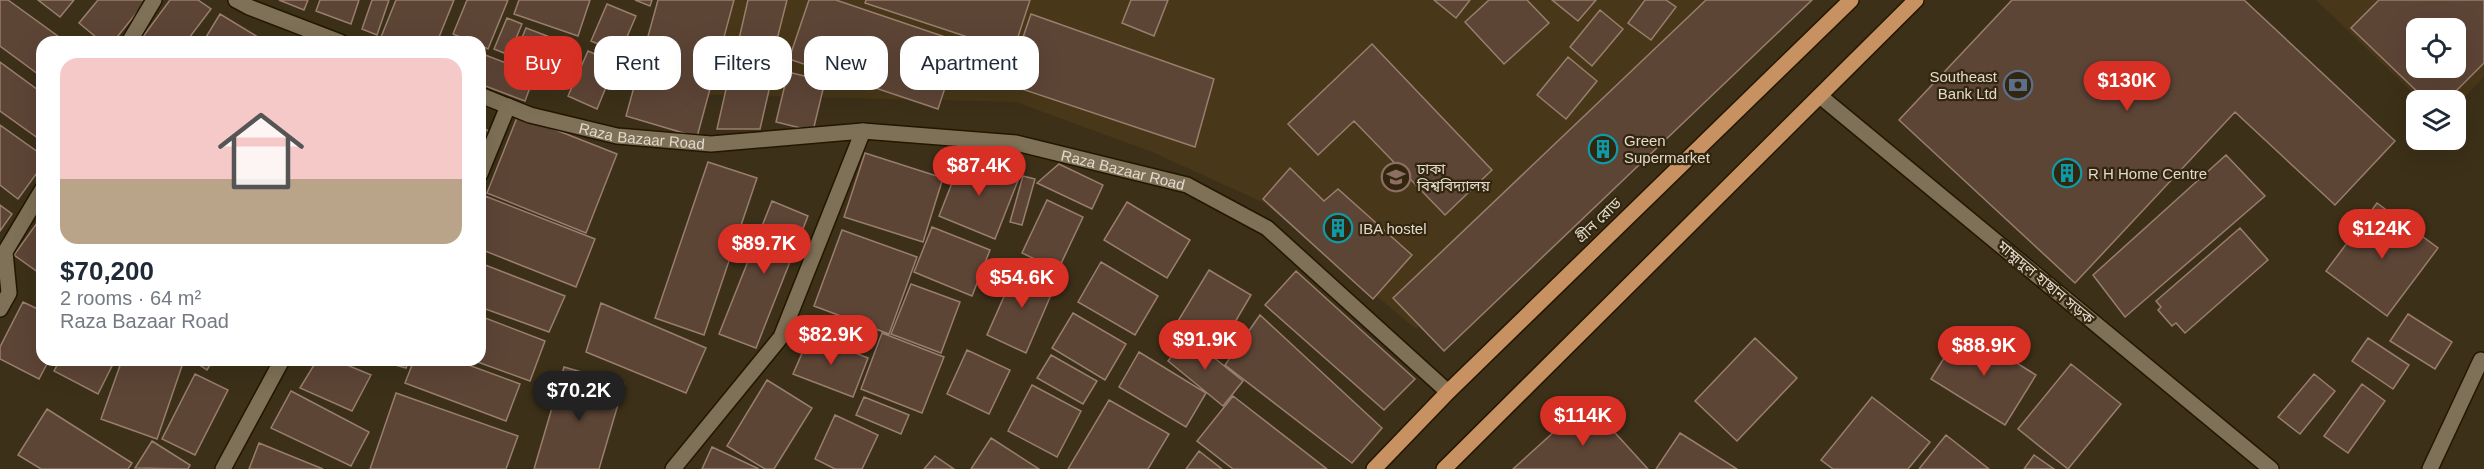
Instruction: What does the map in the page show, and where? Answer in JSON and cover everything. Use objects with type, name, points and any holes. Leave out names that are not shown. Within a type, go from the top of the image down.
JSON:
[{"type":"main road","name":"গ্রীন রোড","points":[[1374,469],[1448,392],[1851,0]]},
{"type":"main road","points":[[1444,469],[1916,0]]},
{"type":"street","points":[[133,36],[154,0]]},
{"type":"street","points":[[236,0],[324,36]]},
{"type":"street","name":"মাহ্মুদুল হাছান সড়ক","points":[[1820,96],[2271,469]]},
{"type":"street","name":"Raza Bazaar Road","points":[[486,97],[530,115],[617,136],[711,144],[863,131],[1016,143],[1187,185],[1267,228],[1448,392]]},
{"type":"street","points":[[486,159],[508,106]]},
{"type":"street","points":[[674,469],[781,338],[863,131]]},
{"type":"street","points":[[0,309],[9,293],[5,252],[36,200]]},
{"type":"street","points":[[2430,469],[2483,356]]},
{"type":"street","points":[[223,469],[279,366]]},
{"type":"shaded area","name":"ঢাকা বিশ্ববিদ্যালয়","points":[[712,0],[1781,0],[1416,329],[1264,203],[1152,152],[1016,102],[674,94],[676,90],[681,90],[681,77],[693,47],[693,90],[792,90],[792,36],[697,36]]},
{"type":"shaded area","points":[[2316,0],[2484,0],[2484,77],[2466,96],[2466,90],[2410,90]]},
{"type":"building","points":[[0,0],[8,0],[58,36],[36,36],[36,73],[0,46]]},
{"type":"building","points":[[38,0],[74,0],[60,17]]},
{"type":"building","points":[[98,0],[147,0],[118,36],[95,36],[79,23]]},
{"type":"building","points":[[170,0],[198,0],[211,9],[191,36],[143,36]]},
{"type":"building","points":[[279,0],[308,0],[304,10]]},
{"type":"building","points":[[320,0],[359,0],[351,24],[316,11]]},
{"type":"building","points":[[372,0],[389,0],[377,35],[362,29]]},
{"type":"building","points":[[396,0],[454,0],[439,36],[381,36]]},
{"type":"building","points":[[467,0],[508,0],[488,49],[486,48],[486,36],[453,34]]},
{"type":"building","points":[[519,0],[590,0],[578,36],[514,14]]},
{"type":"building","points":[[635,0],[652,0],[650,6]]},
{"type":"building","points":[[658,0],[734,0],[724,36],[693,36],[693,90],[710,90],[697,137],[626,116],[633,90],[681,90],[681,36],[648,36]]},
{"type":"building","points":[[748,0],[787,0],[778,36],[740,36]]},
{"type":"building","points":[[809,0],[836,0],[942,36],[900,36],[900,90],[944,90],[938,109],[881,90],[888,90],[888,36],[804,36],[804,64],[792,60],[792,50]]},
{"type":"building","points":[[866,0],[1030,0],[1018,36],[965,36],[865,3]]},
{"type":"building","points":[[1131,0],[1168,0],[1154,36],[1122,23]]},
{"type":"building","points":[[1434,0],[1470,0],[1456,18]]},
{"type":"building","points":[[1489,0],[1527,0],[1549,23],[1504,64],[1465,22]]},
{"type":"building","points":[[1552,0],[1596,0],[1578,21]]},
{"type":"building","points":[[1645,0],[1666,0],[1676,7],[1651,40],[1628,23]]},
{"type":"building","name":"Green Supermarket","points":[[1706,0],[1812,0],[1444,351],[1393,298]]},
{"type":"building","name":"R H Home Centre","points":[[2012,0],[2244,0],[2395,141],[2335,205],[2235,112],[2075,283],[1899,120]]},
{"type":"building","points":[[2379,0],[2484,0],[2484,63],[2457,90],[2416,90],[2351,28]]},
{"type":"building","points":[[607,4],[636,16],[627,36],[594,36],[594,42],[591,41]]},
{"type":"building","points":[[1600,10],[1623,29],[1592,66],[1570,47]]},
{"type":"building","points":[[220,14],[256,36],[207,36]]},
{"type":"building","points":[[1031,14],[1214,79],[1195,147],[1025,90],[1039,90],[1039,36],[1023,36]]},
{"type":"building","points":[[507,18],[522,24],[517,36],[504,36],[504,53],[494,49]]},
{"type":"building","points":[[526,28],[547,36],[523,36]]},
{"type":"building","points":[[1372,44],[1492,170],[1445,215],[1354,121],[1318,155],[1288,124]]},
{"type":"building","points":[[588,51],[594,54],[594,90],[605,90],[597,109],[568,96],[571,90],[582,90],[582,64]]},
{"type":"building","points":[[486,55],[504,62],[504,90],[529,90],[525,101],[486,86]]},
{"type":"building","points":[[1568,57],[1597,81],[1566,119],[1537,95]]},
{"type":"building","points":[[0,62],[36,89],[36,137],[0,111]]},
{"type":"building","points":[[792,73],[804,76],[804,90],[823,90],[813,131],[776,122],[784,90],[792,90]]},
{"type":"building","points":[[726,90],[769,90],[760,129],[717,129]]},
{"type":"building","points":[[518,115],[617,154],[586,233],[487,193]]},
{"type":"building","points":[[0,125],[36,151],[36,174],[18,199],[0,185]]},
{"type":"building","points":[[865,153],[943,178],[923,242],[844,217]]},
{"type":"building","points":[[963,155],[1019,178],[995,239],[939,216]]},
{"type":"building","points":[[2226,155],[2265,196],[2125,317],[2093,275]]},
{"type":"building","points":[[708,162],[757,178],[704,335],[655,318]]},
{"type":"building","points":[[1059,164],[1103,185],[1092,209],[1037,183]]},
{"type":"building","name":"IBA hostel","points":[[1290,168],[1324,201],[1338,189],[1412,255],[1373,299],[1263,199]]},
{"type":"building","points":[[1023,176],[1035,179],[1022,225],[1010,222]]},
{"type":"building","points":[[486,196],[595,239],[576,287],[486,251]]},
{"type":"building","points":[[1047,200],[1083,217],[1058,270],[1022,253]]},
{"type":"building","points":[[772,201],[808,216],[756,348],[719,334]]},
{"type":"building","points":[[1127,202],[1190,240],[1167,278],[1104,240]]},
{"type":"building","points":[[2377,203],[2438,248],[2387,316],[2326,271]]},
{"type":"building","points":[[0,205],[12,214],[0,231]]},
{"type":"building","points":[[36,224],[36,271],[14,255]]},
{"type":"building","points":[[932,227],[990,250],[972,296],[914,272]]},
{"type":"building","points":[[2240,228],[2268,260],[2185,333],[2176,323],[2172,326],[2158,310],[2161,307],[2156,301]]},
{"type":"building","points":[[842,230],[917,257],[889,334],[814,306]]},
{"type":"building","points":[[1101,262],[1158,296],[1135,335],[1078,302]]},
{"type":"building","points":[[486,265],[565,296],[549,332],[486,309]]},
{"type":"building","points":[[1018,265],[1057,281],[1026,353],[987,335]]},
{"type":"building","points":[[1209,270],[1251,295],[1218,351],[1175,326]]},
{"type":"building","points":[[1296,271],[1415,379],[1384,410],[1265,305]]},
{"type":"building","points":[[911,284],[960,302],[941,353],[891,334]]},
{"type":"building","points":[[23,302],[36,308],[36,366],[46,366],[39,379],[0,359],[0,347]]},
{"type":"building","points":[[601,303],[706,348],[686,393],[586,352]]},
{"type":"building","points":[[1073,313],[1126,344],[1105,380],[1052,348]]},
{"type":"building","points":[[2408,314],[2452,342],[2435,369],[2390,341]]},
{"type":"building","points":[[1260,315],[1382,428],[1352,463],[1225,365]]},
{"type":"building","points":[[486,318],[545,341],[530,381],[486,365]]},
{"type":"building","points":[[1962,329],[2036,375],[2005,425],[1931,379]]},
{"type":"building","points":[[882,333],[944,357],[922,413],[861,389]]},
{"type":"building","points":[[810,335],[868,358],[853,397],[793,374]]},
{"type":"building","points":[[1187,336],[1243,381],[1223,406],[1168,361]]},
{"type":"building","points":[[1755,338],[1797,378],[1737,441],[1695,401]]},
{"type":"building","points":[[2368,338],[2409,365],[2393,389],[2352,361]]},
{"type":"building","points":[[967,350],[1010,370],[989,414],[947,394]]},
{"type":"building","points":[[1139,352],[1206,393],[1186,427],[1119,387]]},
{"type":"building","points":[[1051,355],[1097,381],[1083,404],[1037,378]]},
{"type":"building","points":[[2071,364],[2121,404],[2068,469],[2018,429]]},
{"type":"building","points":[[57,366],[112,366],[98,394],[54,371]]},
{"type":"building","points":[[120,366],[182,366],[157,439],[101,419]]},
{"type":"building","points":[[313,366],[349,366],[371,375],[352,411],[300,388]]},
{"type":"building","points":[[412,366],[471,366],[520,384],[506,421],[405,383]]},
{"type":"building","points":[[564,367],[624,384],[599,469],[534,469]]},
{"type":"building","points":[[195,374],[228,390],[195,455],[162,439]]},
{"type":"building","points":[[2314,374],[2335,391],[2300,434],[2278,417]]},
{"type":"building","points":[[767,380],[812,408],[774,469],[765,469],[727,446]]},
{"type":"building","points":[[2362,384],[2385,401],[2348,453],[2324,436]]},
{"type":"building","points":[[1032,385],[1081,411],[1057,457],[1008,431]]},
{"type":"building","points":[[291,391],[369,432],[351,466],[271,428]]},
{"type":"building","points":[[396,393],[518,436],[506,469],[370,469]]},
{"type":"building","points":[[1233,396],[1327,469],[1233,469],[1197,441]]},
{"type":"building","points":[[864,397],[909,415],[901,434],[856,415]]},
{"type":"building","points":[[1872,397],[1930,442],[1908,469],[1833,469],[1821,460]]},
{"type":"building","points":[[1109,400],[1169,434],[1148,469],[1068,469]]},
{"type":"building","points":[[1587,402],[1648,469],[1513,469]]},
{"type":"building","points":[[47,409],[132,463],[128,469],[41,469],[18,455]]},
{"type":"building","points":[[835,415],[878,435],[862,469],[835,469],[815,459]]},
{"type":"building","points":[[1680,433],[1737,469],[1656,469]]},
{"type":"building","points":[[1946,435],[1989,469],[1919,469]]},
{"type":"building","points":[[991,438],[1039,469],[971,469]]},
{"type":"building","points":[[152,441],[190,465],[188,469],[135,468]]},
{"type":"building","points":[[259,443],[323,469],[249,469]]},
{"type":"building","points":[[712,447],[759,469],[702,469]]},
{"type":"building","points":[[1199,451],[1222,469],[1186,469]]},
{"type":"building","points":[[2034,455],[2054,469],[2024,469]]},
{"type":"building","points":[[935,456],[954,469],[924,469]]},
{"type":"place","name":"Southeast Bank Ltd","points":[[2018,85]]},
{"type":"place","name":"Green Supermarket","points":[[1603,149]]},
{"type":"place","name":"R H Home Centre","points":[[2067,173]]},
{"type":"place","name":"ঢাকা বিশ্ববিদ্যালয়","points":[[1396,177]]},
{"type":"place","name":"IBA hostel","points":[[1338,228]]}]
